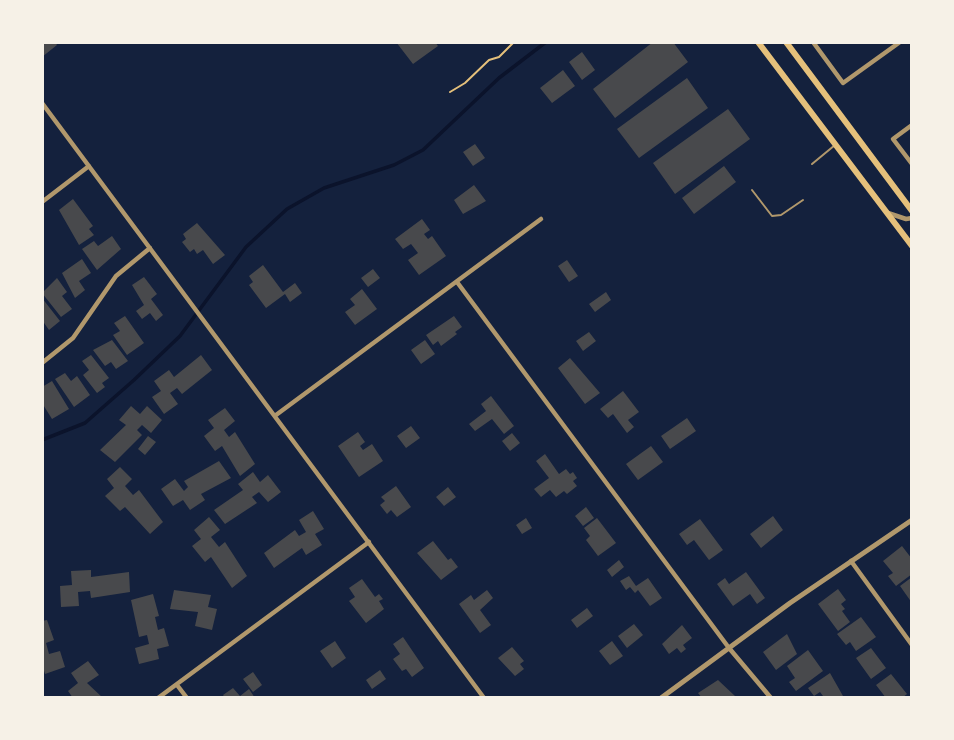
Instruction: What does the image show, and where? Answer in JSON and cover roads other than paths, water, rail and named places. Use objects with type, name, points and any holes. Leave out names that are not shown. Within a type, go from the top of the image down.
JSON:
[{"type":"main road","points":[[758,42],[912,246]]},
{"type":"main road","points":[[786,42],[912,211]]},
{"type":"street","points":[[813,42],[843,83],[901,42]]},
{"type":"street","points":[[42,103],[484,698]]},
{"type":"street","points":[[912,125],[893,139],[912,164]]},
{"type":"street","points":[[42,202],[89,166]]},
{"type":"street","points":[[887,213],[906,219],[912,218]]},
{"type":"street","points":[[276,415],[541,219]]},
{"type":"street","points":[[42,363],[73,338],[116,276],[150,248]]},
{"type":"street","points":[[457,282],[729,648],[771,698]]},
{"type":"street","points":[[661,698],[912,520]]},
{"type":"street","points":[[158,698],[369,542]]},
{"type":"street","points":[[851,561],[912,645]]},
{"type":"street","points":[[176,684],[187,698]]},
{"type":"lane","points":[[812,164],[835,144]]},
{"type":"lane","points":[[751,190],[772,216],[781,215],[803,200]]},
{"type":"waterway","points":[[42,440],[85,423],[134,380],[180,336],[246,247],[287,209],[324,188],[394,165],[423,150],[499,78],[546,42]]}]
